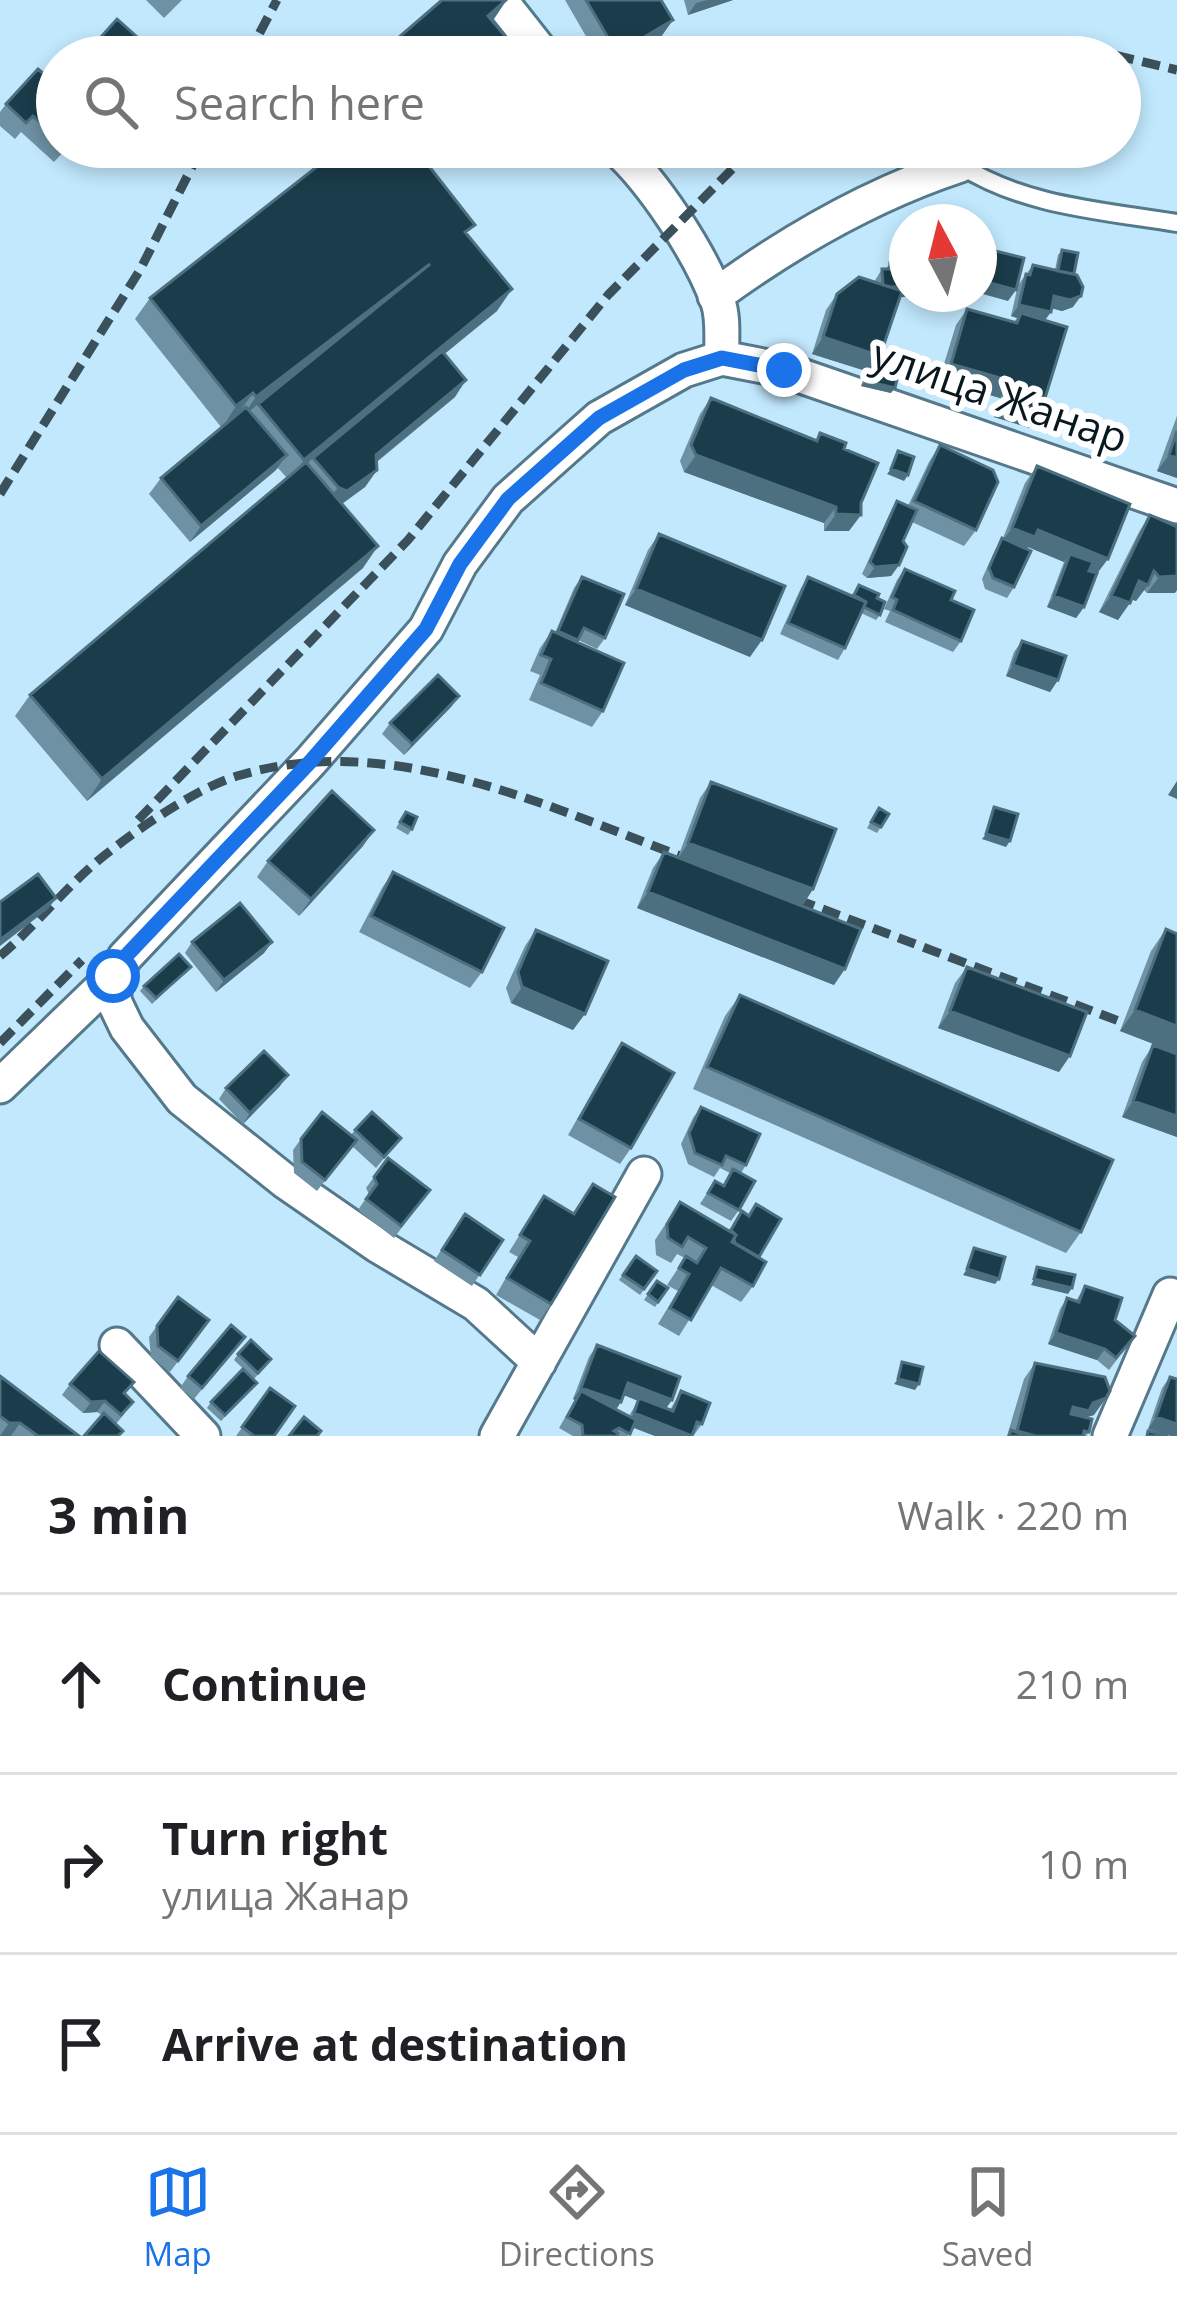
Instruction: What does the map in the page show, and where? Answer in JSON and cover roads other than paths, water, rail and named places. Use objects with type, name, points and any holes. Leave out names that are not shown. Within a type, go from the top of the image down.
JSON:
[{"type":"street","points":[[500,0],[528,36]]},
{"type":"street","points":[[0,1086],[113,976],[125,957],[310,762],[426,629],[460,564],[508,499],[599,418],[684,370],[722,358],[719,305],[689,244],[639,168]]},
{"type":"street","points":[[715,296],[809,234],[906,183],[951,168]]},
{"type":"street","name":"улица Жанар","points":[[722,358],[830,384],[1177,506]]},
{"type":"street","points":[[113,976],[114,1001],[127,1028],[182,1099],[286,1182],[377,1245],[476,1304],[539,1362]]},
{"type":"street","points":[[497,1436],[644,1174]]},
{"type":"street","points":[[1110,1436],[1169,1295]]},
{"type":"street","points":[[117,1345],[203,1436]]},
{"type":"lane","points":[[965,168],[990,184],[1070,206],[1177,223]]},
{"type":"railway","points":[[258,36],[277,0]]},
{"type":"railway","points":[[1141,61],[1177,70]]},
{"type":"railway","points":[[0,494],[140,270],[191,168]]},
{"type":"railway","points":[[138,820],[408,540],[608,295],[733,168]]},
{"type":"railway","points":[[0,956],[91,867],[169,810],[237,776],[297,764],[358,762],[478,783],[710,867]]},
{"type":"railway","points":[[772,890],[1177,1043]]},
{"type":"railway","points":[[0,1043],[82,960]]}]
